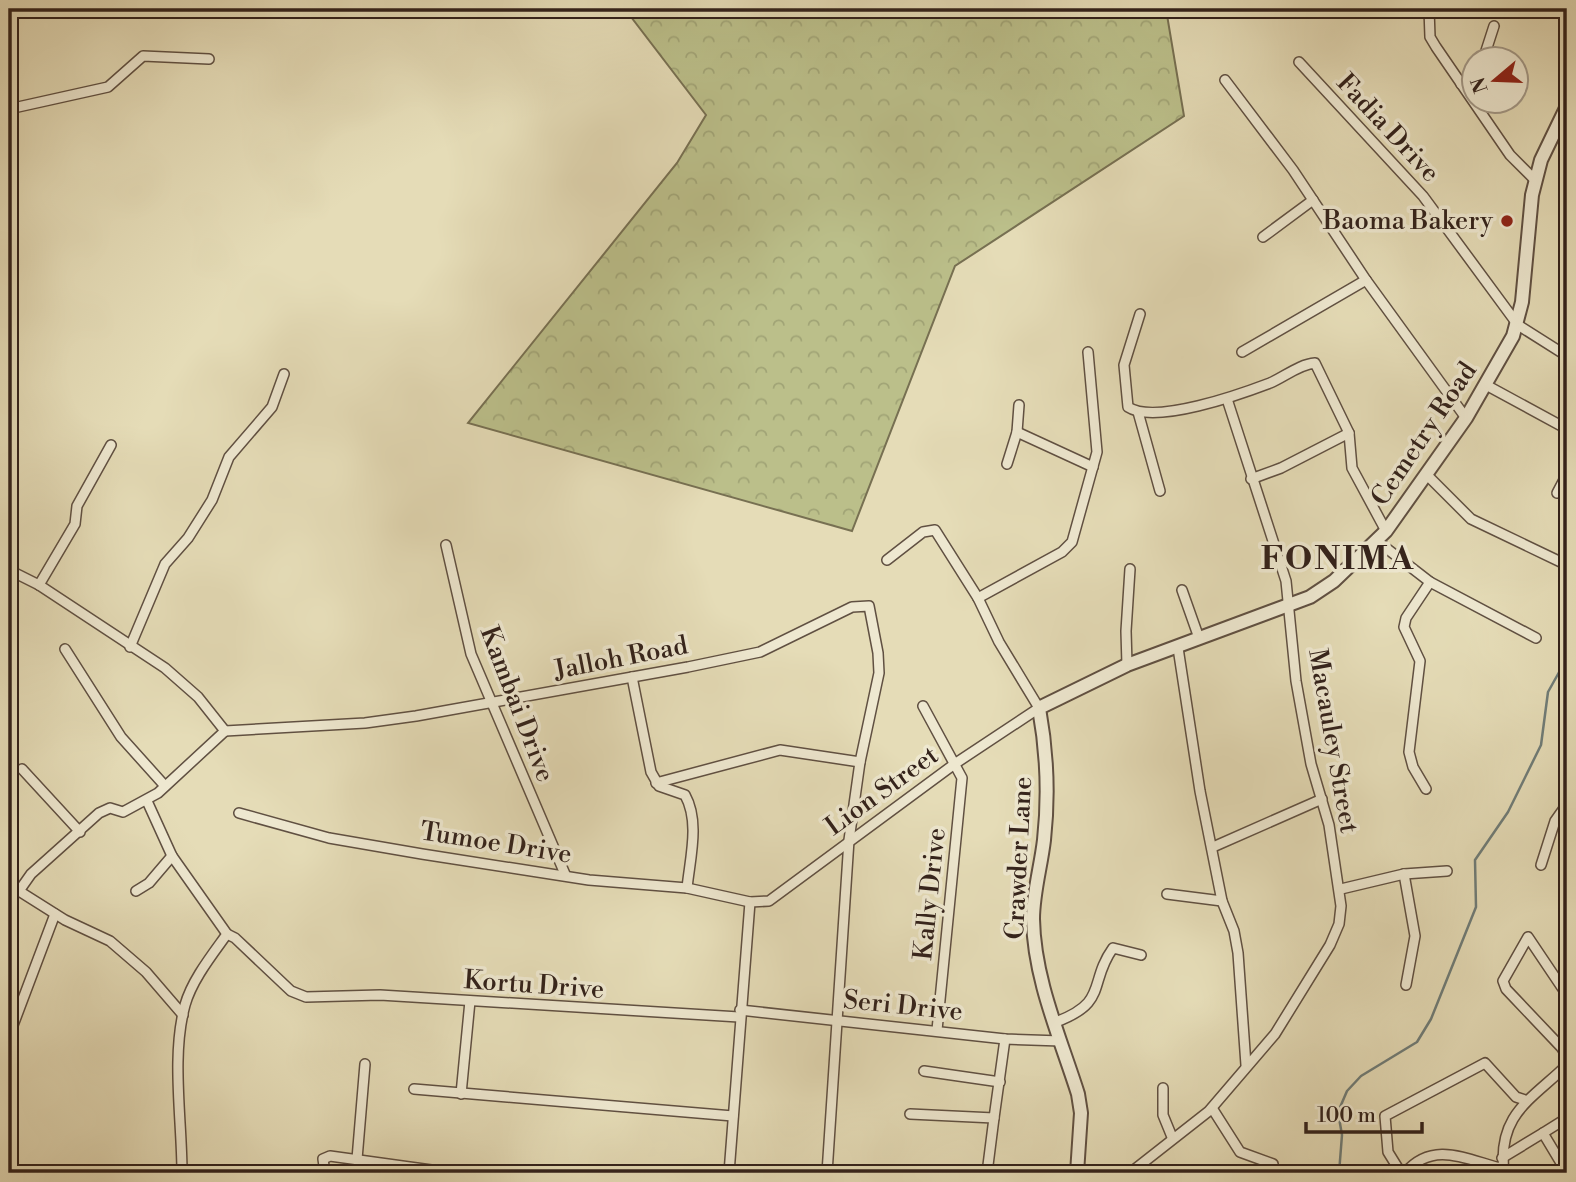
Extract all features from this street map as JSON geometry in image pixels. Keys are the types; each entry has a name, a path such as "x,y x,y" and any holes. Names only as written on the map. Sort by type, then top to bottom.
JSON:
{"street":[{"path":"1429,9 1430,37 1460,82"},
{"path":"1488,46 1494,26"},
{"path":"9,109 108,87 143,56 209,59"},
{"name":"Fadia Drive","path":"1299,62 1423,196 1518,326"},
{"path":"1225,80 1466,418"},
{"name":"Cemetry Road","path":"1039,708 1127,665 1290,605 1334,581 1381,536 1466,418 1518,326 1536,180 1551,135 1567,106"},
{"path":"1483,116 1510,155 1536,180"},
{"path":"1263,237 1313,200"},
{"path":"1242,352 1366,280"},
{"path":"1140,314 1124,365 1128,407 1138,412 1169,411 1227,399 1315,363 1349,433 1352,468 1381,536 1430,582 1536,638"},
{"path":"1518,326 1567,356"},
{"path":"978,598 1062,552 1072,542 1097,452 1088,352"},
{"path":"130,647 165,564 188,538 212,500 229,457 272,407 284,373"},
{"path":"1486,385 1567,429"},
{"name":"Macauley Street","path":"1130,1173 1172,1137 1212,1108 1288,1017 1330,945 1339,924 1341,889 1333,866 1331,835 1311,764 1296,681 1286,581 1227,399"},
{"path":"1007,464 1017,432 1019,405"},
{"path":"1138,412 1160,491"},
{"path":"1017,432 1093,467"},
{"path":"1251,479 1281,468 1349,433"},
{"path":"39,586 75,524 77,506 111,445"},
{"path":"1557,492 1567,474"},
{"path":"1427,475 1471,519 1567,565"},
{"path":"887,560 923,532 934,530 978,598 1004,651 1039,708"},
{"name":"Kambai Drive","path":"446,545 471,654 565,874"},
{"path":"1127,665 1130,569"},
{"path":"9,570 39,586 184,682 225,730 147,801 123,812 104,810 31,874 19,891 9,895"},
{"path":"1426,789 1413,767 1409,752 1420,661 1404,627 1406,618 1430,582"},
{"path":"1182,590 1199,638"},
{"name":"Jalloh Road","path":"225,730 365,723 632,677 760,652 852,607 869,606 879,663 860,762 849,840 827,1173"},
{"path":"1178,648 1200,791 1222,901 1234,931 1238,953 1247,1065"},
{"path":"65,649 121,737 165,786"},
{"path":"632,677 647,758 656,783 685,795 691,805 693,820 687,888"},
{"path":"923,706 956,763"},
{"name":"Lion Street","path":"750,902 759,903 777,896 956,763 1039,708"},
{"name":"Crawder Lane","path":"1039,708 1045,740 1047,803 1033,918 1038,969 1062,1041 1081,1113 1077,1173"},
{"path":"656,783 780,750 860,762"},
{"name":"Kally Drive","path":"937,1030 962,798 962,778 956,763"},
{"path":"22,769 80,832"},
{"path":"1213,847 1322,799"},
{"name":"Kortu Drive","path":"147,801 172,856 227,934 235,938 292,991 306,997 366,995 740,1014"},
{"path":"1541,864 1555,821 1567,804"},
{"name":"Tumoe Drive","path":"239,813 329,838 625,884 687,888 750,902"},
{"path":"136,891 149,883 172,856"},
{"path":"1341,889 1404,874 1447,871"},
{"path":"1404,874 1415,936 1406,985"},
{"path":"19,891 55,914 110,941 146,972 183,1015"},
{"path":"1167,894 1222,901"},
{"path":"729,1173 750,902"},
{"path":"9,1036 55,914"},
{"path":"182,1173 178,1091 183,1015 196,982 227,934"},
{"path":"1525,1100 1516,1097 1485,1063 1384,1116 1388,1152 1403,1173 1425,1158 1440,1154 1460,1154 1504,1171 1502,1158 1508,1129 1525,1100 1567,1066 1567,1056 1561,1047 1506,989 1503,981 1528,937 1567,995"},
{"path":"1056,1022 1076,1014 1088,1005 1098,988 1113,948 1141,955"},
{"path":"461,1094 470,1001"},
{"name":"Seri Drive","path":"740,1014 838,1020 1005,1039 1062,1041"},
{"path":"988,1173 1005,1039"},
{"path":"357,1160 365,1064"},
{"path":"924,1071 1000,1082"},
{"path":"414,1088 733,1116"},
{"path":"1163,1088 1163,1115 1172,1137"},
{"path":"1212,1108 1240,1152 1273,1164 1274,1173"},
{"path":"910,1114 994,1118"},
{"path":"1502,1158 1567,1118"},
{"path":"1543,1133 1567,1173"},
{"path":"325,1173 323,1159 330,1156 388,1169 453,1173"}],"green space":[{"path":"625,9 1166,9 1184,116 955,266 852,531 468,423 677,163 706,115"}],"waterway":[{"path":"1339,1173 1342,1135 1338,1112 1347,1091 1361,1076 1417,1042 1431,1019 1476,907 1475,860 1508,812 1541,745 1548,692 1567,658"}],"place":[{"name":"Baoma Bakery","path":"1507,221"}],"district":[{"name":"FONIMA","path":"1338,559"}]}
